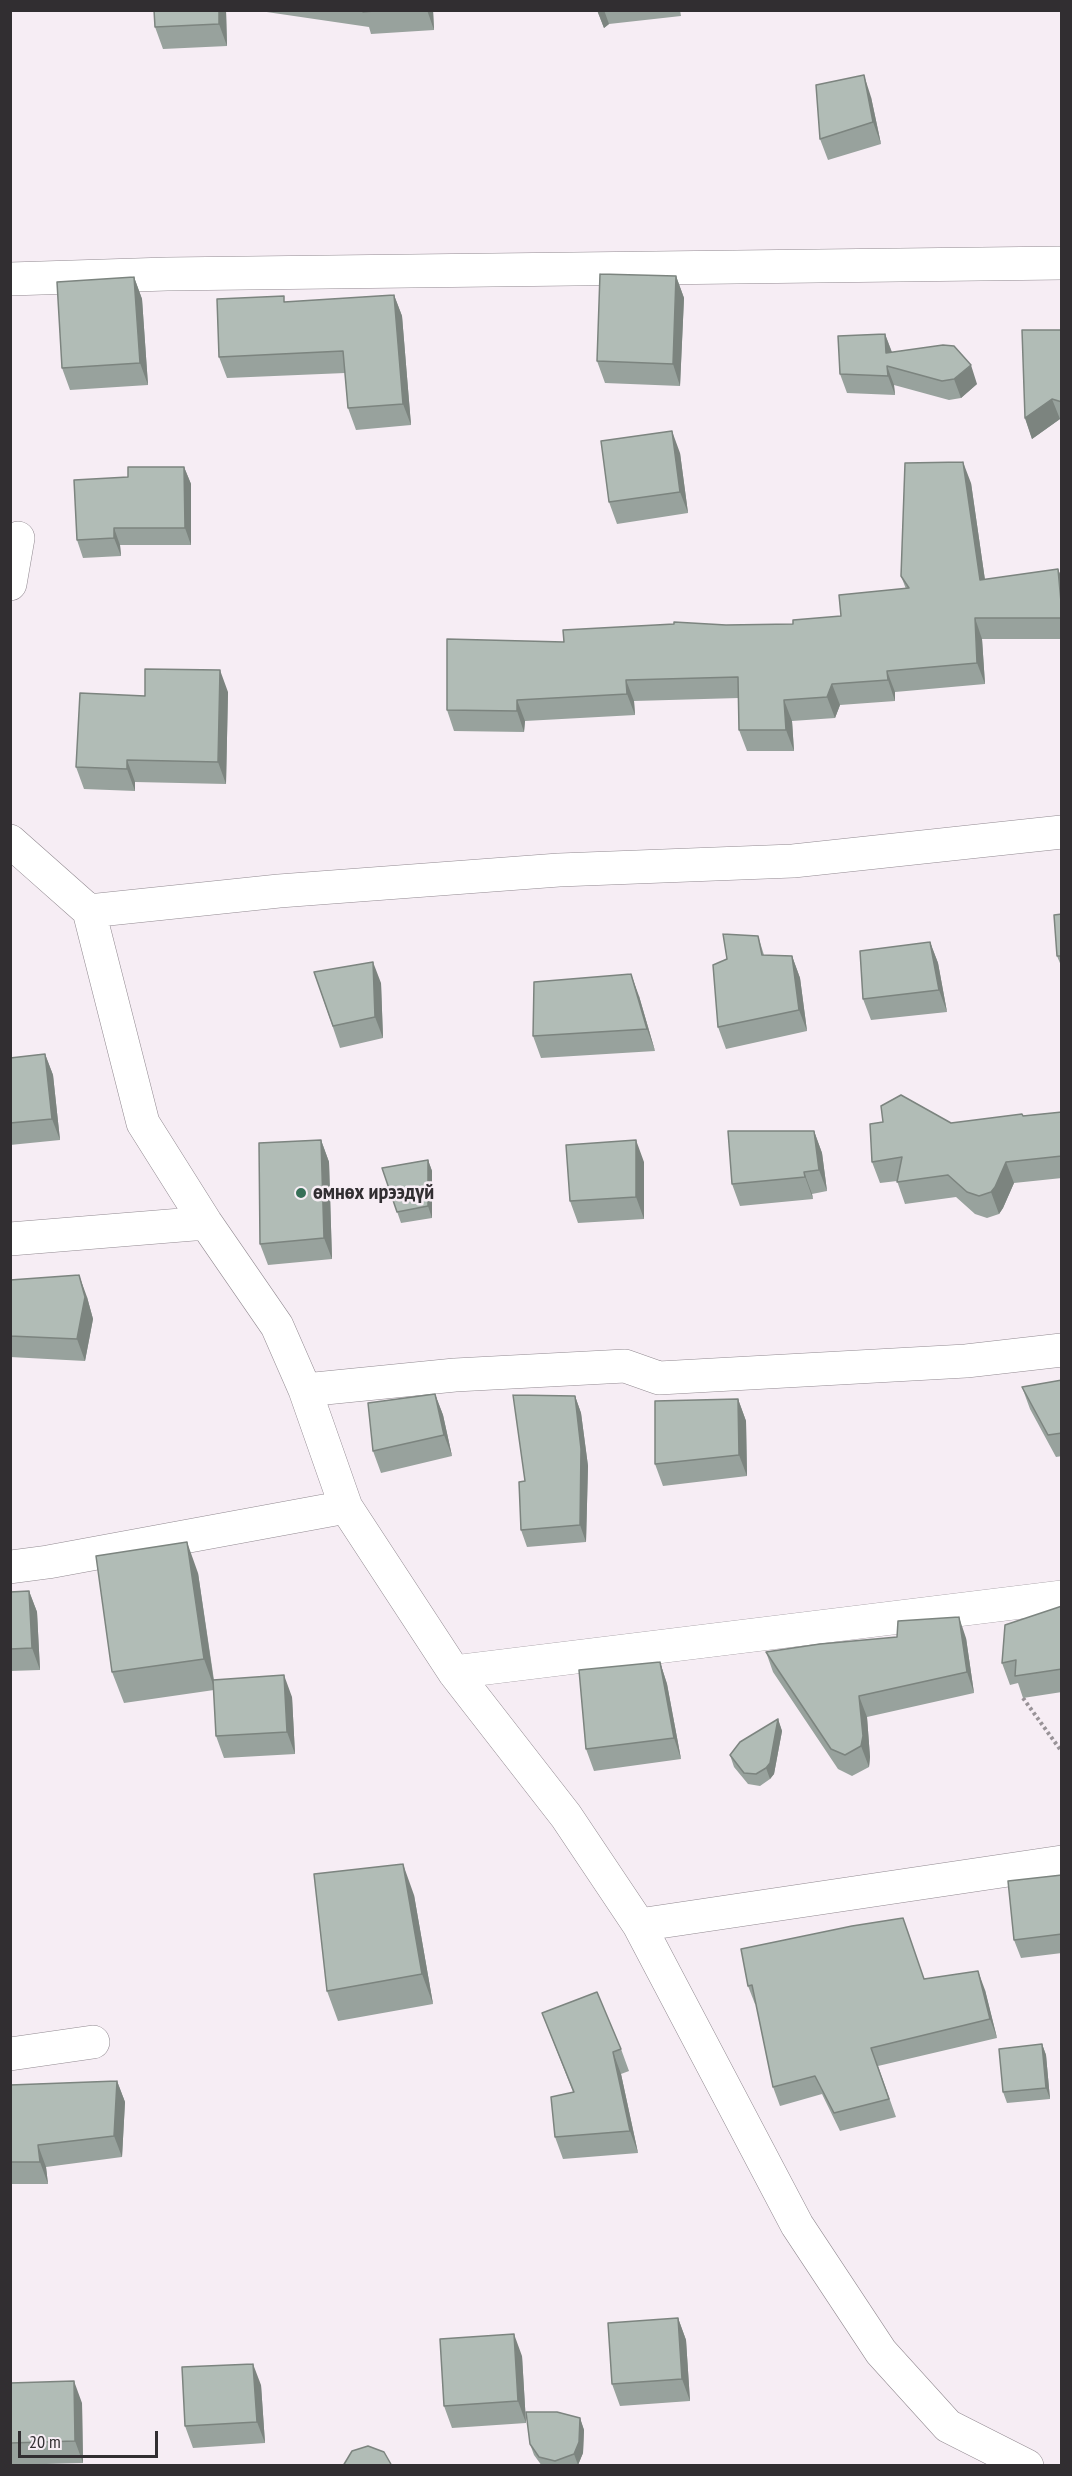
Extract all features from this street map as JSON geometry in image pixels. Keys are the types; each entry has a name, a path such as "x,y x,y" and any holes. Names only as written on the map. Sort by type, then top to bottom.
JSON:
{"street":[{"path":"10,279 167,274 1062,263"},
{"path":"10,584 18,538"},
{"path":"89,911 279,891 547,871 793,861 1062,832"},
{"path":"10,841 89,911 143,1123 206,1223 277,1326 305,1390 346,1507 454,1672 566,1816 639,1926 797,2225 881,2352 948,2426 1027,2466"},
{"path":"10,1239 206,1223"},
{"path":"305,1390 455,1375 626,1366 659,1378 966,1361 1062,1350"},
{"path":"10,1567 346,1507"},
{"path":"454,1672 1062,1597"},
{"path":"639,1926 1062,1862"},
{"path":"10,2054 93,2042"}],"path":[{"path":"1023,1698 1062,1752"}],"building":[{"path":"154,10 219,10 219,24 155,27"},
{"path":"864,75 873,122 820,139 816,85"},
{"path":"600,274 676,276 673,364 597,361"},
{"path":"134,277 140,363 62,368 57,282"},
{"path":"394,295 403,404 348,408 343,351 219,357 217,299 284,296 284,302"},
{"path":"1022,330 1062,330 1062,402 1052,399 1025,418"},
{"path":"885,334 886,353 943,345 954,346 971,365 954,379 942,381 887,366 888,376 840,374 838,336"},
{"path":"672,431 680,492 609,502 601,441"},
{"path":"963,462 980,580 1058,569 1062,613 1062,618 975,618 977,663 887,671 888,680 832,684 827,697 784,700 786,730 739,730 738,677 626,680 627,694 517,700 517,711 447,710 447,639 564,642 563,630 674,624 674,622 726,625 793,624 793,620 841,616 839,595 909,588 901,576 905,463"},
{"path":"128,467 184,467 185,528 114,528 114,538 77,540 74,480 128,477"},
{"path":"145,669 220,670 218,762 127,760 127,769 76,767 80,693 145,696"},
{"path":"1062,914 1062,956 1057,956 1054,915"},
{"path":"723,934 758,936 762,955 792,956 799,1010 718,1027 713,965 727,959"},
{"path":"930,942 939,990 863,999 860,951"},
{"path":"373,962 375,1017 333,1026 314,972"},
{"path":"631,974 647,1029 533,1036 534,982"},
{"path":"45,1054 52,1119 10,1123 10,1058"},
{"path":"901,1095 951,1123 1022,1114 1023,1116 1062,1112 1062,1156 1006,1162 995,1187 991,1192 979,1196 967,1192 948,1175 897,1182 902,1157 872,1162 870,1124 883,1122 881,1106"},
{"path":"728,1131 814,1131 819,1170 804,1172 805,1177 732,1184"},
{"path":"321,1140 324,1238 260,1244 259,1143"},
{"path":"636,1140 636,1197 570,1201 566,1145"},
{"path":"428,1160 428,1206 397,1212 382,1168"},
{"path":"79,1275 85,1297 77,1339 10,1336 10,1280"},
{"path":"1062,1380 1062,1433 1048,1435 1022,1387"},
{"path":"435,1394 444,1435 373,1451 368,1403"},
{"path":"513,1395 575,1396 581,1449 580,1525 521,1530 519,1482 525,1481"},
{"path":"738,1399 739,1455 655,1464 655,1401"},
{"path":"187,1542 204,1659 112,1672 96,1556"},
{"path":"29,1591 32,1648 10,1649 10,1592"},
{"path":"1062,1606 1062,1669 1015,1676 1016,1660 1002,1663 1005,1625"},
{"path":"959,1617 967,1672 859,1696 863,1736 861,1746 845,1755 831,1749 766,1652 820,1644 897,1637 898,1621"},
{"path":"660,1662 674,1738 586,1749 579,1670"},
{"path":"284,1675 287,1732 216,1736 213,1680"},
{"path":"778,1719 770,1763 756,1774 744,1773 730,1755 740,1742"},
{"path":"403,1864 422,1974 327,1991 314,1874"},
{"path":"1062,1875 1062,1934 1014,1940 1008,1881"},
{"path":"903,1918 924,1979 978,1971 990,2019 871,2048 889,2099 834,2113 815,2076 773,2087 752,1985 748,1986 741,1949"},
{"path":"597,1992 621,2049 613,2052 630,2131 555,2137 551,2097 574,2092 542,2013"},
{"path":"1042,2044 1046,2088 1003,2092 999,2049"},
{"path":"117,2081 114,2136 38,2145 40,2162 10,2162 10,2085"},
{"path":"678,2318 682,2379 612,2384 608,2323"},
{"path":"514,2334 518,2401 444,2406 440,2339"},
{"path":"253,2364 257,2422 185,2426 182,2367"},
{"path":"74,2381 75,2441 10,2443 10,2383"},
{"path":"526,2412 557,2412 580,2418 579,2442 574,2454 555,2461 539,2457 530,2444"},
{"path":"368,2446 384,2452 392,2466 343,2466 352,2451"}],"place":[{"name":"өмнөх ирээдүй","path":"301,1193"}]}
